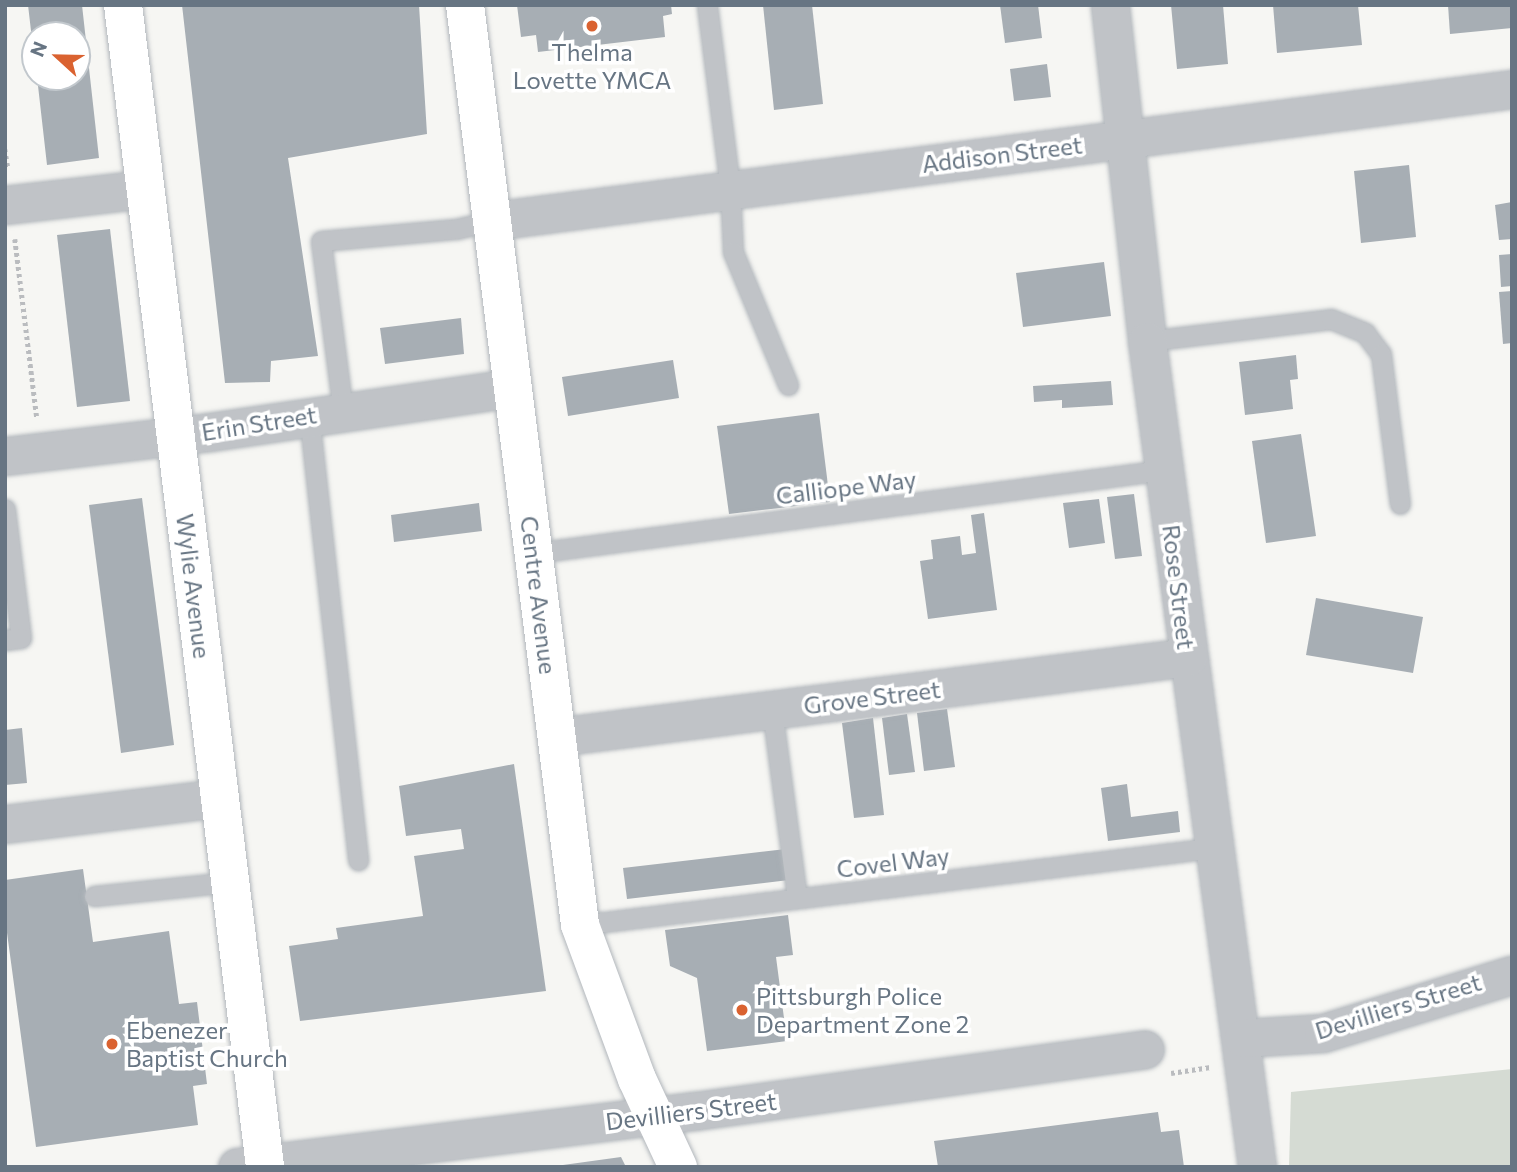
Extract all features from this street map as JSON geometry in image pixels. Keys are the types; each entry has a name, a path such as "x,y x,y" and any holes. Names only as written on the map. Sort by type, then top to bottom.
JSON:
{"main road":[{"name":"Wylie Avenue","path":"122,5 230,882 256,1165"},
{"name":"Centre Avenue","path":"465,5 580,925 607,1005 678,1167"}],"street":[{"name":"Rose Street","path":"1110,5 1147,341 1212,848 1243,1038 1257,1167"},
{"name":"Addison Street","path":"492,221 730,188 1512,89"},
{"path":"9,203 145,190"},
{"name":"Erin Street","path":"5,456 175,436 513,388"},
{"name":"Grove Street","path":"556,737 1188,657"},
{"path":"5,824 220,798"},
{"name":"Devilliers Street","path":"1243,1038 1323,1033 1512,975"},
{"name":"Devilliers Street","path":"256,1165 417,1156 655,1116 1144,1049"}],"lane":[{"path":"707,5 730,188 733,252 789,385"},
{"path":"358,860 326,413 321,241 456,229 492,221"},
{"path":"1147,341 1331,318 1365,333 1381,354 1400,504"},
{"name":"Calliope Way","path":"534,553 1164,470"},
{"path":"5,509 21,638 5,640"},
{"path":"772,710 797,898"},
{"name":"Covel Way","path":"580,925 1212,848"},
{"path":"94,896 230,882"}],"path":[{"path":"5,149 9,203 37,421"}],"shaded area":[{"path":"1512,1069 1512,1167 1289,1167 1291,1092"}],"building":[{"path":"28,5 82,5 84,21 30,21"},
{"path":"182,5 419,5 427,134 288,158 318,356 271,361 270,382 225,383"},
{"name":"Thelma Lovette YMCA","path":"517,5 671,5 672,14 663,16 665,37 538,52 536,35 521,37"},
{"path":"763,5 812,5 823,104 774,110"},
{"path":"1000,5 1038,5 1042,38 1005,43"},
{"path":"1171,5 1223,5 1228,64 1177,69"},
{"path":"1273,5 1358,5 1362,45 1277,53"},
{"path":"1448,5 1512,5 1512,28 1450,34"},
{"path":"1047,64 1051,97 1014,101 1010,69"},
{"path":"91,86 99,158 47,165 39,91 91,91"},
{"path":"1409,165 1416,237 1361,243 1354,171"},
{"path":"1512,202 1512,239 1499,240 1495,205"},
{"path":"110,229 130,401 77,407 57,235"},
{"path":"1512,254 1512,286 1501,287 1499,255"},
{"path":"1104,262 1111,316 1023,327 1016,273"},
{"path":"1512,291 1512,343 1503,344 1499,292"},
{"path":"461,318 464,354 385,364 380,328"},
{"path":"1296,355 1298,379 1290,380 1293,409 1245,415 1239,362"},
{"path":"673,360 679,398 568,416 562,377"},
{"path":"1111,381 1113,405 1062,408 1062,400 1034,402 1033,386"},
{"path":"819,413 830,502 729,514 717,426"},
{"path":"1301,434 1316,536 1266,543 1252,441"},
{"path":"1134,494 1142,556 1115,559 1107,497"},
{"path":"142,498 174,745 121,753 89,505"},
{"path":"1099,499 1105,543 1069,548 1063,503"},
{"path":"479,503 482,531 394,542 391,515"},
{"path":"984,513 997,610 928,619 920,561 933,559 931,540 960,536 962,555 976,553 971,515"},
{"path":"1316,598 1423,617 1413,673 1306,655"},
{"path":"947,709 955,767 924,771 917,713"},
{"path":"907,714 915,772 889,775 882,718"},
{"path":"873,718 884,815 854,818 842,723"},
{"path":"22,728 27,783 5,785 5,730"},
{"path":"514,764 546,991 300,1021 289,946 338,939 336,928 423,916 414,856 464,849 461,829 406,836 399,786"},
{"path":"1127,784 1131,817 1178,811 1180,832 1108,841 1101,788"},
{"path":"786,849 789,880 627,899 623,868"},
{"name":"Ebenezer Baptist Church","path":"83,869 93,942 169,931 179,1004 197,1002 207,1084 193,1086 198,1125 36,1147 5,918 5,880"},
{"name":"Pittsburgh Police Department Zone 2","path":"788,915 793,955 776,957 787,1041 707,1051 697,978 670,966 665,930"},
{"path":"1158,1112 1161,1132 1179,1130 1184,1167 938,1167 934,1141"},
{"path":"621,1157 626,1167 563,1167 563,1165"}],"place":[{"name":"Thelma Lovette YMCA","path":"592,26"},
{"name":"Pittsburgh Police Department Zone 2","path":"742,1010"},
{"name":"Ebenezer Baptist Church","path":"112,1044"}]}
